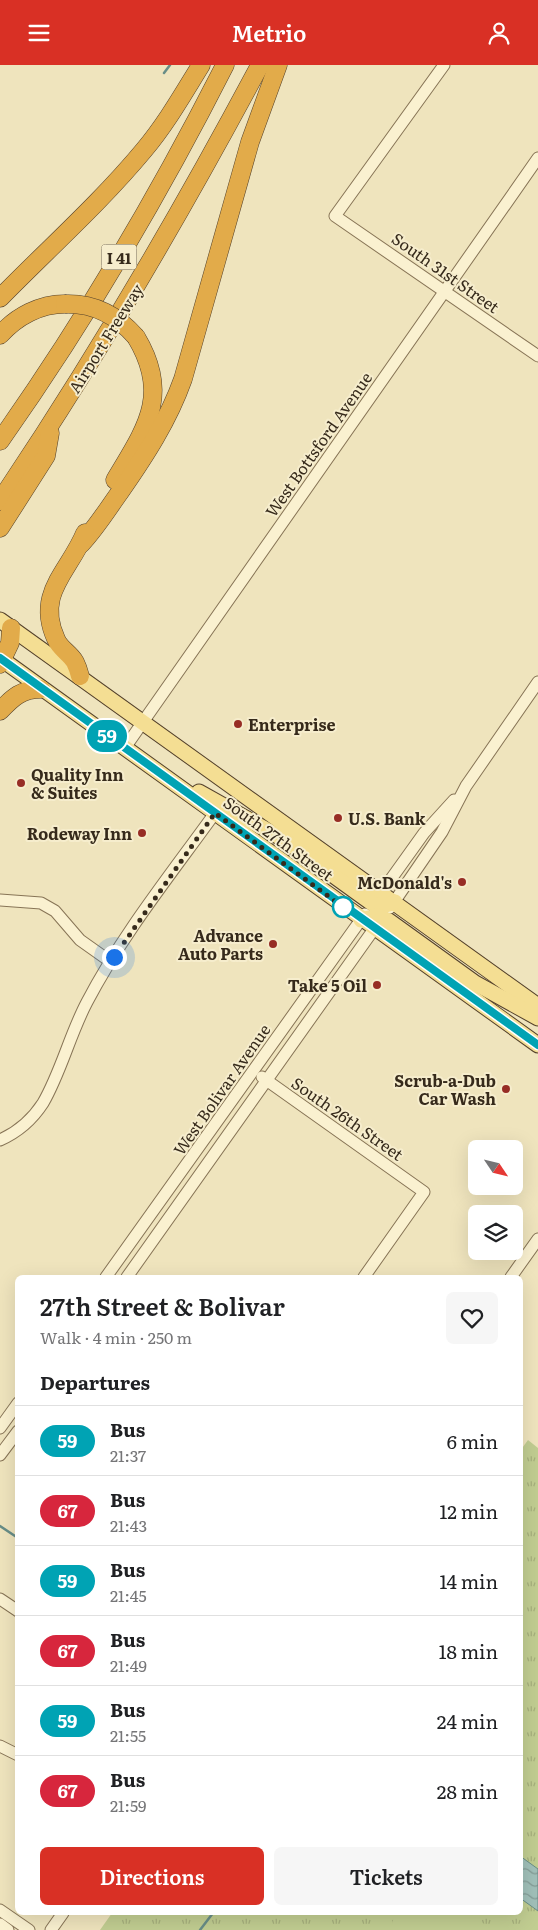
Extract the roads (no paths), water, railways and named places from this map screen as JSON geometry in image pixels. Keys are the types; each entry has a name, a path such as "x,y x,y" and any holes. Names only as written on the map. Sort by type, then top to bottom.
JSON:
{"highway":[{"path":"0,298 115,183 143,151 169,116 201,65"},
{"name":"Airport Freeway","path":"0,441 42,382 98,292 155,195 225,65"},
{"name":"Airport Freeway","path":"0,501 52,423 137,287 260,65"},
{"path":"81,544 91,533 152,446 175,401 250,142 278,65"},
{"path":"0,335 13,322 29,312 44,307 66,304 86,306 108,313 124,324 136,337 146,354 152,374 155,388 150,418 81,544 52,590 49,609 50,623 55,639 62,650 74,660 80,677"},
{"path":"0,528 46,456 52,423"},
{"path":"1,661 10,643 6,624"},
{"path":"0,711 12,698 24,690 41,689"}],"main road":[{"name":"South 27th Street","path":"6,624 377,898"},
{"name":"South 27th Street","path":"1,661 215,813 361,920"},
{"path":"148,766 278,836 377,898 383,906 394,902 538,1006"},
{"path":"361,920 371,916 538,1045"},
{"path":"378,923 475,983 538,1018"}],"street":[{"name":"South 31st Street","path":"444,65 336,216 538,356"},
{"name":"West Bottsford Avenue","path":"124,749 538,158"},
{"path":"461,793 538,682"},
{"name":"West Bolivar Avenue","path":"107,1275 424,833 461,793"},
{"name":"West Bolivar Avenue","path":"128,1275 394,902 442,832 461,793"},
{"path":"0,1139 22,1128 42,1103 86,1003 111,962 215,813"},
{"path":"0,900 40,903 55,911 80,940 111,962"},
{"path":"321,975 334,985"},
{"name":"South 26th Street","path":"253,1071 424,1192 365,1275"},
{"path":"162,1200 175,1209"},
{"path":"511,1275 538,1239"},
{"path":"0,1428 15,1407"},
{"path":"0,1455 15,1435"},
{"path":"0,1599 15,1609"},
{"path":"0,1747 15,1754"},
{"path":"0,1910 29,1930"},
{"path":"51,1930 62,1915"},
{"path":"0,1924 8,1930"}],"water":[{"path":"523,1858 538,1869 538,1911 523,1900"}],"waterway":[{"path":"164,73 170,65"},
{"path":"0,1526 15,1536"},
{"path":"200,1930 211,1915"}],"place":[{"name":"Enterprise","path":"238,724"},
{"name":"Quality Inn & Suites","path":"21,783"},
{"name":"U.S. Bank","path":"338,818"},
{"name":"Rodeway Inn","path":"142,833"},
{"name":"McDonald's","path":"462,882"},
{"name":"Advance Auto Parts","path":"273,944"},
{"name":"Take 5 Oil","path":"377,985"},
{"name":"Scrub-a-Dub Car Wash","path":"506,1089"}]}
